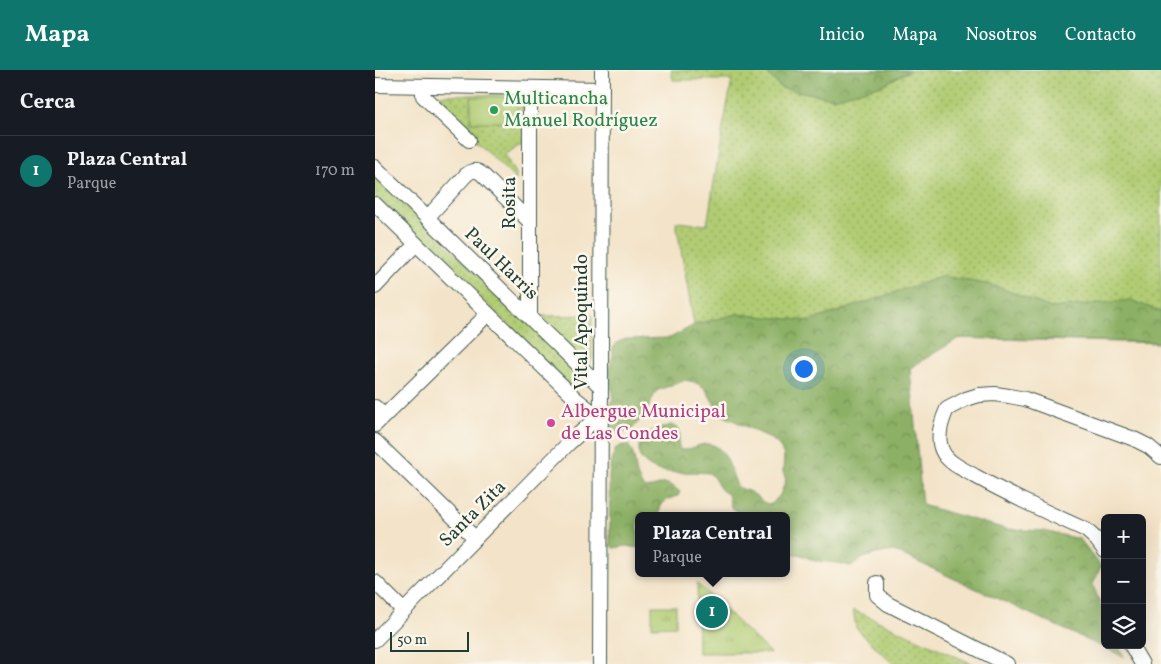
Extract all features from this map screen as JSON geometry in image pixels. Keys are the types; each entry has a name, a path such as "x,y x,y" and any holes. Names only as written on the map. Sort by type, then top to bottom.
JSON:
{"street":[{"name":"Vital Apoquindo","path":"599,664 602,70"},
{"path":"375,85 602,89"},
{"path":"423,86 423,96 469,140"},
{"name":"Rosita","path":"530,88 530,317"},
{"name":"Paul Harris","path":"375,168 601,387"},
{"path":"427,218 466,175 473,170 483,175 529,221"},
{"path":"375,204 576,399 600,418"},
{"path":"375,287 416,244"},
{"path":"377,414 488,314"},
{"path":"1101,546 1086,530 1008,495 952,462 944,454 941,446 940,432 947,409 966,399 979,395 995,394 1025,399 1134,439 1148,446 1161,457"},
{"name":"Santa Zita","path":"375,640 583,430 600,418"},
{"path":"375,441 475,538"},
{"path":"375,582 403,610"},
{"path":"877,584 877,595 888,604 1007,664"},
{"path":"1133,649 1142,664"}],"green space":[{"path":"671,70 1161,70 1161,343 907,337 696,336 676,222 707,225 732,80 673,80"},
{"path":"764,70 910,70 883,85 833,98 781,88"},
{"path":"523,94 523,142 504,154 516,175 516,180 430,95"},
{"name":"Multicancha Manuel Rodríguez","path":"471,97 517,97 517,122 471,122"},
{"path":"375,175 582,376 571,387 375,196"},
{"path":"943,276 996,286 1051,308 1131,300 1161,312 1161,346 1156,342 959,338 910,368 922,505 1006,529 1044,531 1080,539 1101,566 1093,585 1101,606 1101,646 894,551 863,558 850,566 815,561 799,554 790,554 790,512 738,512 731,507 728,494 721,490 709,473 661,471 645,463 639,455 639,445 650,432 671,425 679,429 679,447 681,450 705,444 718,448 727,459 737,486 769,504 772,504 780,495 786,480 783,472 784,455 778,444 768,437 720,414 705,388 694,382 685,380 656,391 645,415 630,431 618,432 613,430 607,414 613,398 609,368 613,356 613,348 618,342 626,339 670,338 696,324 737,314 810,321"},
{"path":"592,315 592,359 587,364 542,316"},
{"path":"628,445 631,449 637,476 643,487 648,488 660,484 668,484 680,492 678,496 664,502 660,512 635,512 635,548 626,546 614,548 610,542 609,477 611,461 616,448"},
{"path":"697,583 770,653 698,653"},
{"path":"652,606 676,606 676,626 652,627"},
{"path":"853,610 973,664 893,664 856,628"},
{"path":"1107,649 1120,649 1124,657"}],"place":[{"name":"Multicancha Manuel Rodríguez","path":"494,110"},
{"name":"Albergue Municipal de Las Condes","path":"551,423"},
{"name":"Plaza Central","path":"712,612"}]}
